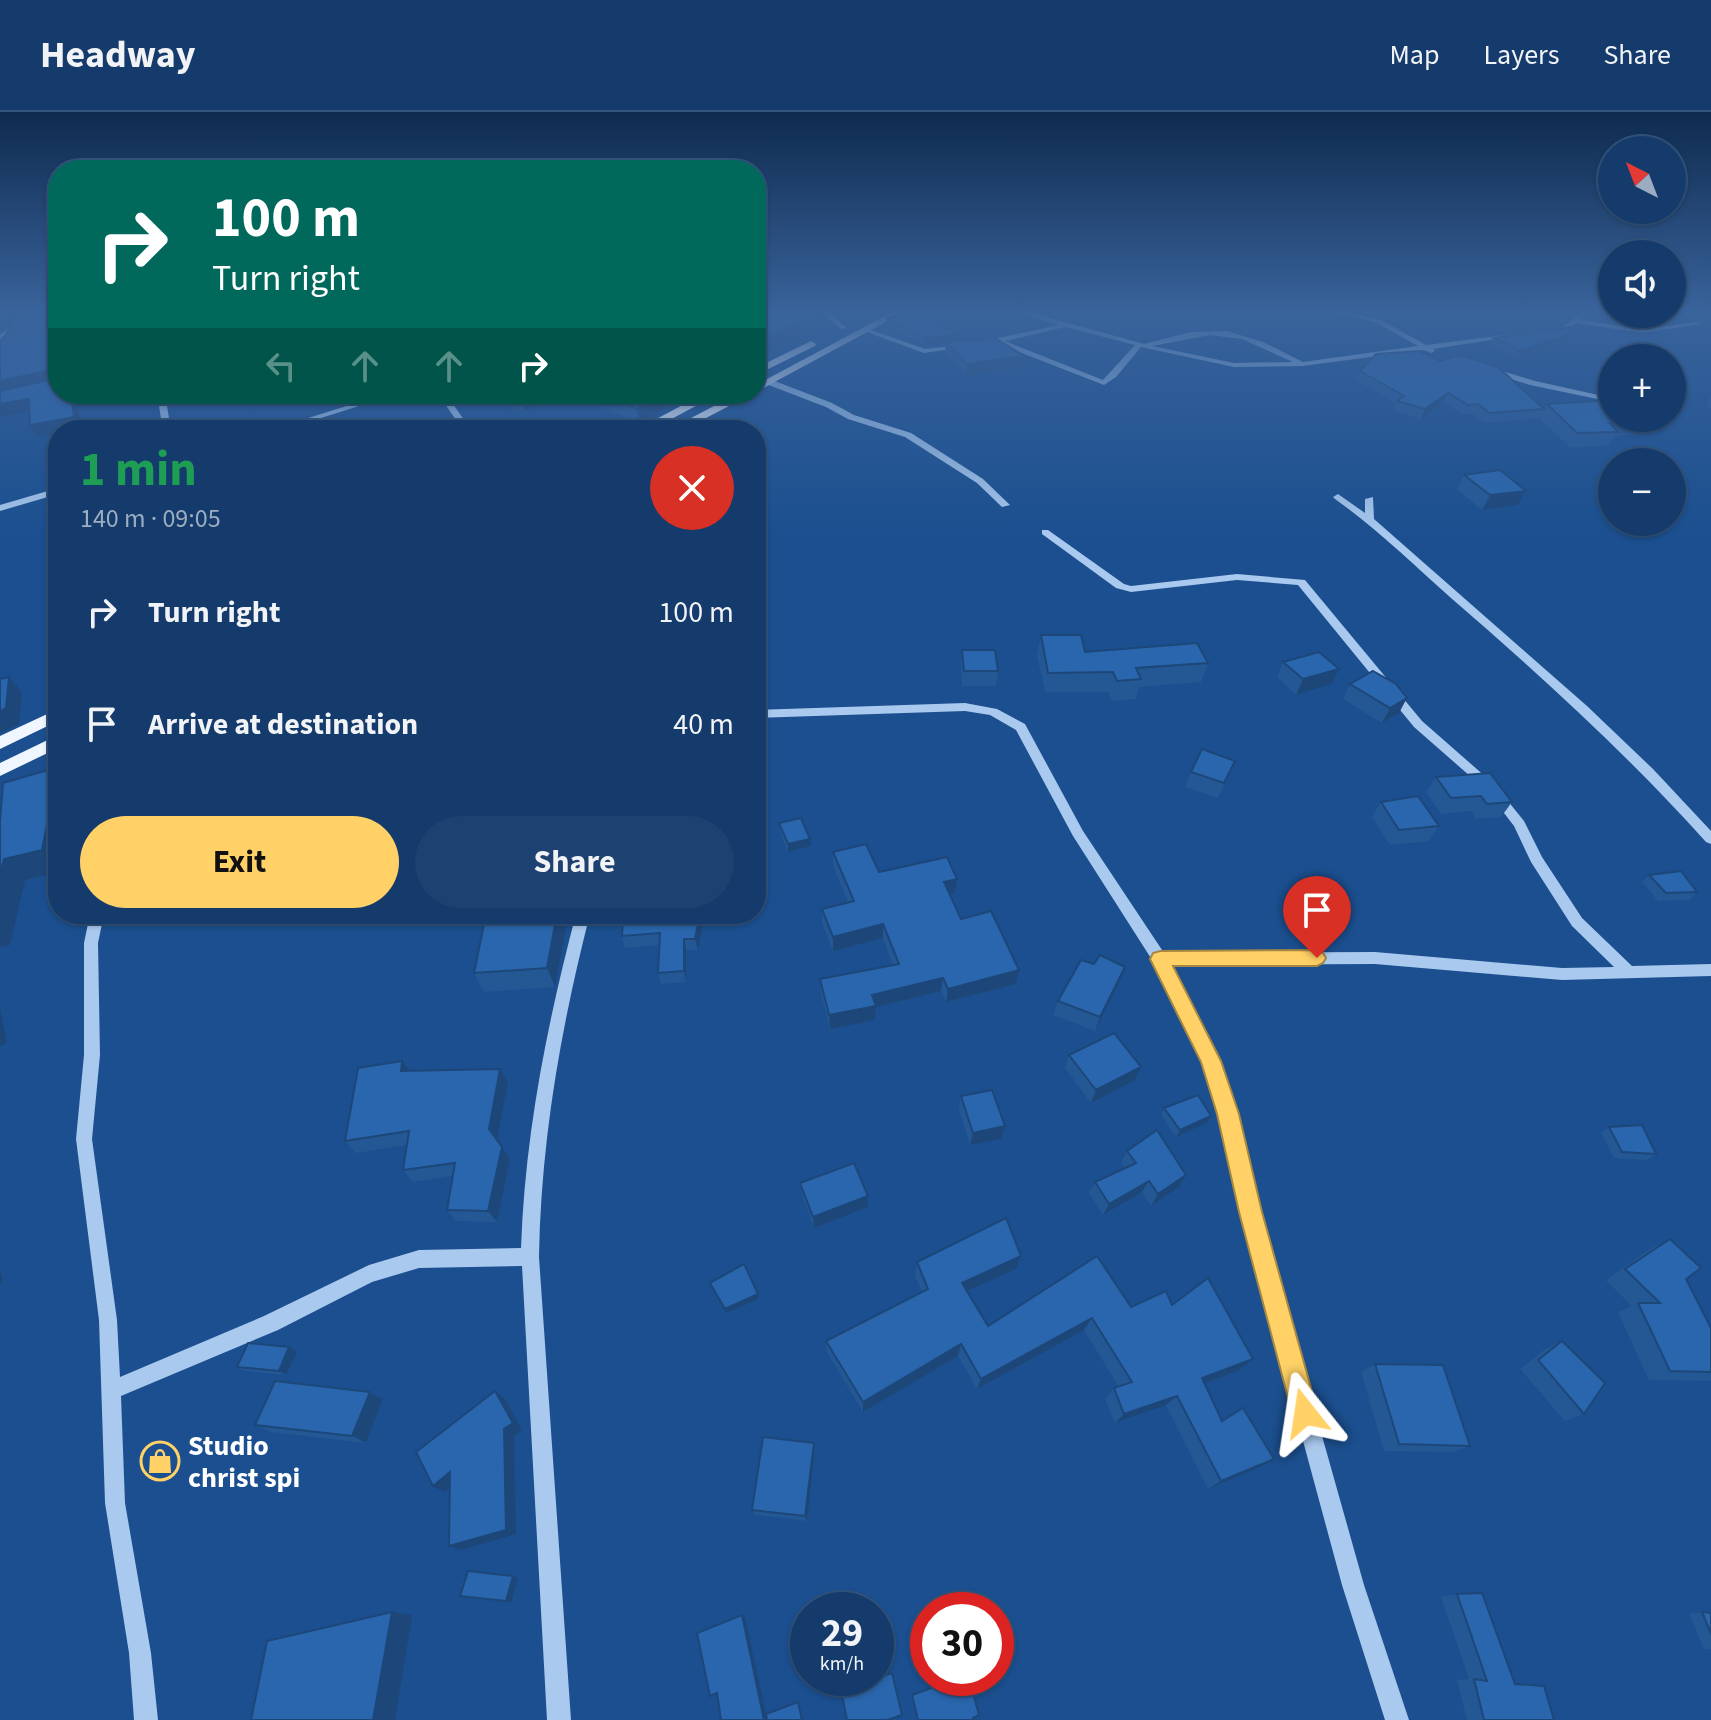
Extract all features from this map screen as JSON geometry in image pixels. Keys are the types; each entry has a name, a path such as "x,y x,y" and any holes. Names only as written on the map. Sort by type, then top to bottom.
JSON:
{"main road":[{"path":"661,420 692,404"},
{"path":"694,420 726,404"},
{"path":"0,743 48,719"},
{"path":"0,770 48,746"}],"street":[{"path":"777,385 851,417 908,435 980,481 1005,505"},
{"path":"1542,385 1598,397"},
{"path":"307,420 360,404"},
{"path":"0,508 48,494"},
{"path":"1338,497 1370,518 1407,555 1637,758 1711,839"},
{"path":"1370,499 1370,518"},
{"path":"1045,532 1120,586 1131,589 1237,577 1301,582 1418,724 1491,788 1519,824 1536,859 1577,922 1627,970"},
{"path":"766,714 965,707 993,712 1021,727 1078,833 1160,959 1211,1061 1228,1114 1250,1212 1353,1585 1397,1720"},
{"path":"95,924 91,943 92,1055 84,1139 108,1320 115,1503 140,1653 146,1720"},
{"path":"559,1720 530,1257 530,1194 535,1147 581,924"},
{"path":"1160,959 1375,958 1562,974 1711,970"},
{"path":"112,1390 271,1323 369,1274 419,1259 530,1257"}],"building":[{"path":"27,385 48,385 48,404 72,404 74,417 30,425 29,399 0,404 0,391"},
{"path":"1385,385 1518,385 1544,409 1489,413 1478,404 1468,405 1448,393 1425,409 1397,401 1404,396"},
{"path":"1598,401 1598,432 1618,432 1577,433 1547,404"},
{"path":"625,404 647,404 637,409"},
{"path":"1500,470 1526,491 1490,495 1464,475"},
{"path":"1041,635 1081,635 1085,652 1197,643 1208,663 1136,668 1141,679 1117,681 1113,672 1048,673"},
{"path":"962,650 995,650 998,671 964,671"},
{"path":"1319,652 1339,669 1303,679 1283,662"},
{"path":"1373,671 1396,684 1407,698 1390,708 1350,684"},
{"path":"9,677 6,708 0,711 0,679"},
{"path":"1202,749 1235,761 1224,783 1191,772"},
{"path":"48,770 48,819 42,850 4,859 0,874 0,822 3,783"},
{"path":"1490,773 1512,802 1487,804 1481,796 1451,798 1436,777"},
{"path":"1418,796 1439,826 1399,830 1381,802"},
{"path":"801,818 810,839 788,844 779,823"},
{"path":"866,844 879,872 947,857 957,879 944,882 961,919 991,911 1019,970 948,989 943,978 872,995 876,1006 829,1015 820,979 899,964 883,924 833,937 822,909 854,901 833,852"},
{"path":"1681,871 1697,892 1666,893 1649,875"},
{"path":"484,924 555,924 547,968 474,973"},
{"path":"623,924 698,924 695,939 684,939 684,971 658,973 660,933 622,936"},
{"path":"1100,955 1125,967 1100,1017 1058,1001 1081,960 1094,964"},
{"path":"1114,1033 1141,1067 1096,1090 1069,1055"},
{"path":"402,1061 401,1071 500,1069 489,1129 502,1147 488,1211 447,1210 455,1163 403,1170 409,1131 345,1141 358,1068"},
{"path":"992,1090 1005,1126 973,1133 961,1096"},
{"path":"1198,1095 1211,1116 1180,1130 1164,1108"},
{"path":"1642,1125 1656,1154 1622,1152 1609,1127"},
{"path":"1157,1130 1186,1175 1158,1194 1149,1181 1109,1204 1095,1182 1136,1163 1127,1151"},
{"path":"854,1163 868,1196 813,1217 800,1183"},
{"path":"1006,1218 1021,1256 962,1283 988,1326 1097,1256 1131,1307 1166,1291 1172,1305 1208,1278 1253,1359 1202,1378 1222,1421 1243,1408 1274,1459 1221,1481 1177,1396 1124,1414 1114,1388 1132,1382 1092,1318 981,1379 961,1344 863,1402 826,1341 928,1289 917,1262"},
{"path":"1670,1239 1701,1268 1686,1279 1711,1328 1711,1372 1670,1371 1638,1303 1660,1303 1625,1269"},
{"path":"744,1264 758,1294 725,1309 710,1283"},
{"path":"1562,1341 1605,1383 1584,1414 1538,1360"},
{"path":"248,1343 289,1347 279,1371 237,1367"},
{"path":"1375,1364 1443,1365 1470,1446 1399,1444"},
{"path":"275,1381 370,1392 352,1436 255,1425"},
{"path":"495,1391 513,1423 504,1429 506,1530 449,1546 450,1472 433,1486 416,1452"},
{"path":"763,1437 814,1443 805,1516 752,1510"},
{"path":"468,1571 513,1576 506,1601 460,1596"},
{"path":"1482,1593 1515,1684 1544,1686 1554,1720 1484,1720 1474,1679 1487,1681 1457,1594"},
{"path":"392,1612 373,1720 251,1720 267,1641"},
{"path":"1702,1612 1711,1613 1711,1634"},
{"path":"742,1615 764,1720 721,1720 717,1693 710,1696 697,1633"},
{"path":"894,1681 902,1715 887,1720 847,1720 842,1696 894,1696"},
{"path":"912,1696 974,1696 979,1715 974,1720 918,1720"},
{"path":"798,1702 802,1720 767,1720 766,1714"}],"place":[{"name":"Studio christ spi","path":"160,1461"}],"route":[{"path":"1305,1413 1250,1212 1228,1114 1211,1061 1160,959 1317,958"}]}
